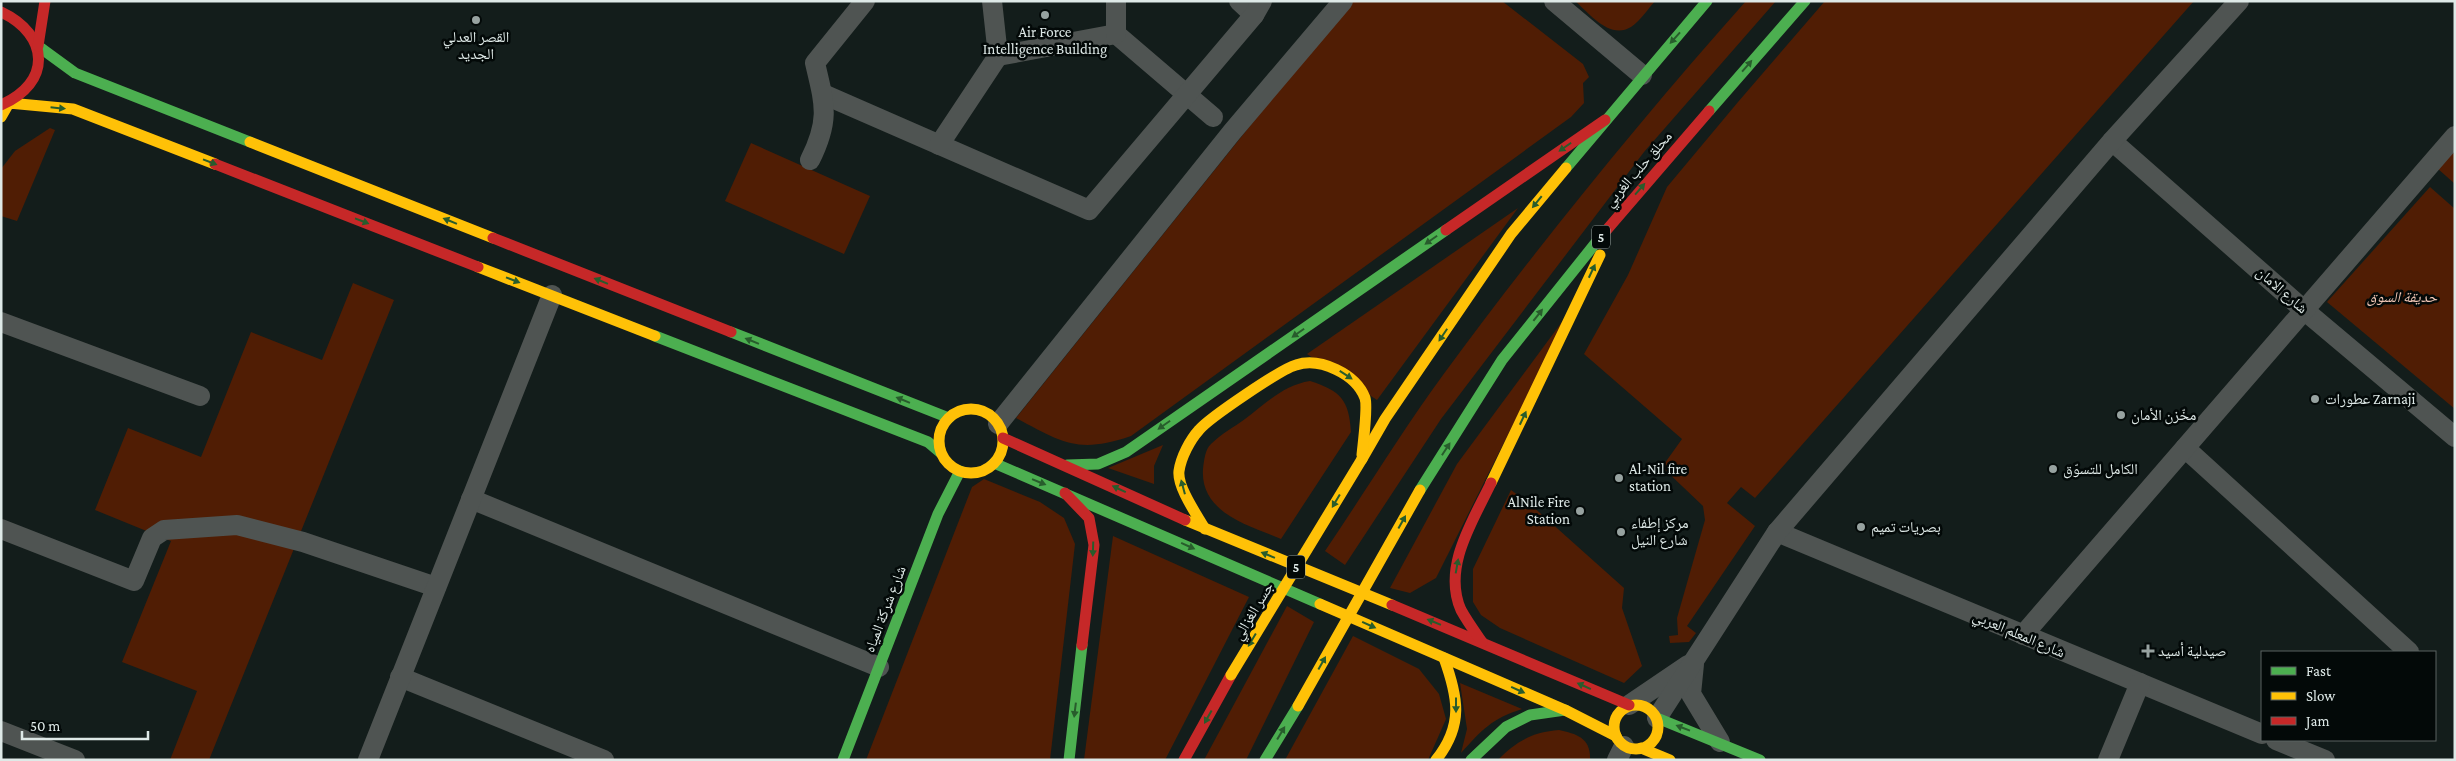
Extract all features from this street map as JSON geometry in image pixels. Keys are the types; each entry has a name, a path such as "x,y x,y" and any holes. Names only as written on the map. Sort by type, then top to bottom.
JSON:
{"main road":[{"path":"1,117 5,104 21,96 31,86 37,74 38,46 45,1"},
{"name":"5","path":"1362,459 1386,419 1511,234 1642,75 1708,1"},
{"name":"محلق حلب الغربي","path":"1265,760 1298,706 1420,490 1502,360 1621,211 1804,1"},
{"path":"1,12 12,15 24,23 38,46 75,74 949,418"},
{"path":"5,104 73,109 928,442 960,471 978,472 994,463 1002,447 1000,431 992,417 975,409 965,410 949,418 940,434 941,453"},
{"path":"1067,465 1098,464 1126,452 1605,120"},
{"path":"1482,642 1460,611 1454,579 1459,551 1621,211"},
{"path":"1205,530 1185,494 1179,472 1186,450 1198,429 1273,376 1297,364 1327,365 1350,376 1364,399 1362,459"},
{"path":"1000,431 1205,530 1482,642 1629,705 1642,705 1653,712 1657,718 1659,726 1654,740 1624,748"},
{"name":"جسر الغزالي","path":"1184,760 1232,675 1362,459"},
{"path":"994,463 1065,492 1565,710 1624,748 1670,760"},
{"name":"شارع شركة المياه","path":"843,760 938,514 960,471"},
{"path":"1065,492 1089,518 1094,545 1069,760"},
{"path":"1436,760 1447,748 1456,727 1456,688 1444,658"},
{"path":"1624,748 1614,722 1622,709 1629,705"},
{"path":"1471,760 1506,727 1530,715 1565,710"},
{"path":"1657,718 1720,742 1760,760"}],"street":[{"path":"810,160 821,137 825,120 822,94 815,63 864,1"},
{"path":"939,144 998,56 992,1"},
{"path":"1116,1 1116,34"},
{"path":"822,94 1089,210 1258,8 1239,1"},
{"path":"1000,431 1226,139 1343,1"},
{"path":"1554,1 1642,75"},
{"path":"1657,718 1777,532 2112,141 2239,1"},
{"path":"998,56 1116,34"},
{"path":"1116,34 1213,117"},
{"path":"2023,635 2455,136"},
{"name":"شارع الامان","path":"2112,141 2304,310 2455,437"},
{"path":"368,760 552,295"},
{"path":"1,322 200,396"},
{"path":"2185,448 2407,651"},
{"path":"472,499 879,668"},
{"path":"1,529 134,581 152,538 164,530 237,525 303,542 436,587"},
{"name":"شارع المعلم العربي","path":"1777,532 2261,734"},
{"path":"1629,705 1694,662"},
{"path":"1694,662 1691,694 1720,742"},
{"path":"400,678 604,760"},
{"path":"2108,760 2140,683"},
{"path":"1,731 75,760"},
{"path":"2278,741 2325,760"}],"green space":[{"path":"1350,1 1502,1 1583,64 1589,77 1583,83 1584,103 1571,117 1131,436 1097,444 1071,443 1046,434 1016,418"},
{"path":"1575,1 1655,1 1631,27 1616,30 1601,24"},
{"path":"1746,1 1776,1 1644,152 1441,419 1345,565 1325,551 1428,396 1515,279 1629,137"},
{"path":"1825,1 2194,1 1755,498 1741,487 1727,503 1755,526 1687,626 1696,633 1689,642 1670,643 1669,636 1678,635 1677,618 1705,520 1703,506 1662,467 1682,439 1584,354 1628,275 1667,187"},
{"path":"50,128 55,130 17,221 1,216 1,169 15,151"},
{"path":"751,143 870,196 844,254 725,201"},
{"path":"2452,152 2455,155 2455,184 2437,168"},
{"name":"حديقة السوق","path":"2430,187 2455,209 2455,409 2327,302"},
{"path":"1518,208 1377,400 1307,354"},
{"path":"353,283 394,300 209,760 170,760 197,691 122,662 171,541 95,510 128,428 201,457 251,332 322,360"},
{"path":"1570,311 1436,578 1410,593 1390,588 1457,464"},
{"path":"1310,381 1329,389 1341,398 1348,412 1351,432 1281,539 1241,522 1218,507 1209,497 1204,484 1204,459 1209,446 1223,434 1292,386"},
{"path":"1163,445 1154,466 1154,484 1108,468"},
{"path":"984,479 1040,502 1064,518 1075,544 1050,760 866,760 972,487"},
{"path":"1511,490 1530,504 1624,588 1622,608 1642,666 1624,683 1500,628 1481,615 1473,602 1473,569"},
{"path":"1113,536 1249,597 1165,760 1084,760"},
{"path":"1287,606 1314,622 1246,760 1204,760"},
{"path":"1353,636 1419,669 1439,694 1446,719 1428,760 1285,760"},
{"path":"1460,683 1522,709 1502,717 1488,726 1461,753 1467,729"},
{"path":"1559,730 1582,738 1588,747 1590,760 1498,760 1518,743 1533,735"}],"traffic: fast":[{"path":"1566,168 1707,1"},
{"path":"1709,111 1805,1"},
{"path":"38,46 75,73 250,142"},
{"path":"1067,465 1098,464 1126,452 1446,230"},
{"path":"1420,490 1502,360 1598,240"},
{"path":"731,332 949,418"},
{"path":"655,336 928,442 941,453"},
{"path":"994,463 1320,604"},
{"path":"843,760 938,514 960,471"},
{"path":"1069,760 1082,645"},
{"path":"1265,760 1298,706"},
{"path":"1471,760 1506,727 1530,715 1565,710"},
{"path":"1657,718 1760,760"}],"traffic: slow":[{"path":"1,117 9,103 73,109 215,164"},
{"path":"250,142 493,238"},
{"path":"1362,459 1385,419 1511,234 1566,168"},
{"path":"1491,483 1600,255"},
{"path":"478,267 655,336"},
{"path":"1205,529 1188,501 1179,478 1180,466 1186,449 1199,430 1216,415 1288,368 1305,363 1316,363 1346,375 1360,389 1366,403 1362,455"},
{"path":"971,409 989,415 997,423 1003,441 997,459 989,467 971,473 953,467 945,459 939,441 945,423 953,415 971,409"},
{"path":"1231,675 1362,459"},
{"path":"1298,706 1420,490"},
{"path":"1185,520 1392,605"},
{"path":"1320,604 1565,710 1616,736"},
{"path":"1436,760 1445,747 1455,723 1456,710 1453,685 1444,658"},
{"path":"1640,705 1652,711 1657,718 1658,727 1657,736 1652,743 1645,748 1632,749 1624,746 1617,739 1614,723 1617,715 1624,708 1640,705"},
{"path":"1641,748 1670,760"}],"traffic: jam":[{"path":"38,46 45,1"},
{"path":"1,12 17,22 29,33 36,46 39,59 36,72 29,84 18,96 1,105"},
{"path":"1598,240 1709,111"},
{"path":"1446,230 1605,120"},
{"path":"215,164 478,267"},
{"path":"493,238 731,332"},
{"path":"1003,438 1185,520"},
{"path":"1482,642 1461,610 1456,594 1455,577 1462,545 1491,483"},
{"path":"1065,493 1089,518 1094,545 1082,645"},
{"path":"1392,605 1629,705"},
{"path":"1184,760 1231,675"}],"place":[{"name":"Air Force Intelligence Building","path":"1045,15"},
{"name":"القصر العدلي الجديد","path":"476,20"},
{"name":"عطورات Zarnaji","path":"2315,399"},
{"name":"مخّزن الأمان","path":"2121,415"},
{"name":"الكامل للتسوّق","path":"2053,469"},
{"name":"Al-Nil fire station","path":"1619,478"},
{"name":"AlNile Fire Station","path":"1580,511"},
{"name":"بصريات تميم","path":"1861,527"},
{"name":"مركز إطفاء شارع النيل","path":"1621,532"},
{"name":"صيدلية أسيد","path":"2148,651"}]}
